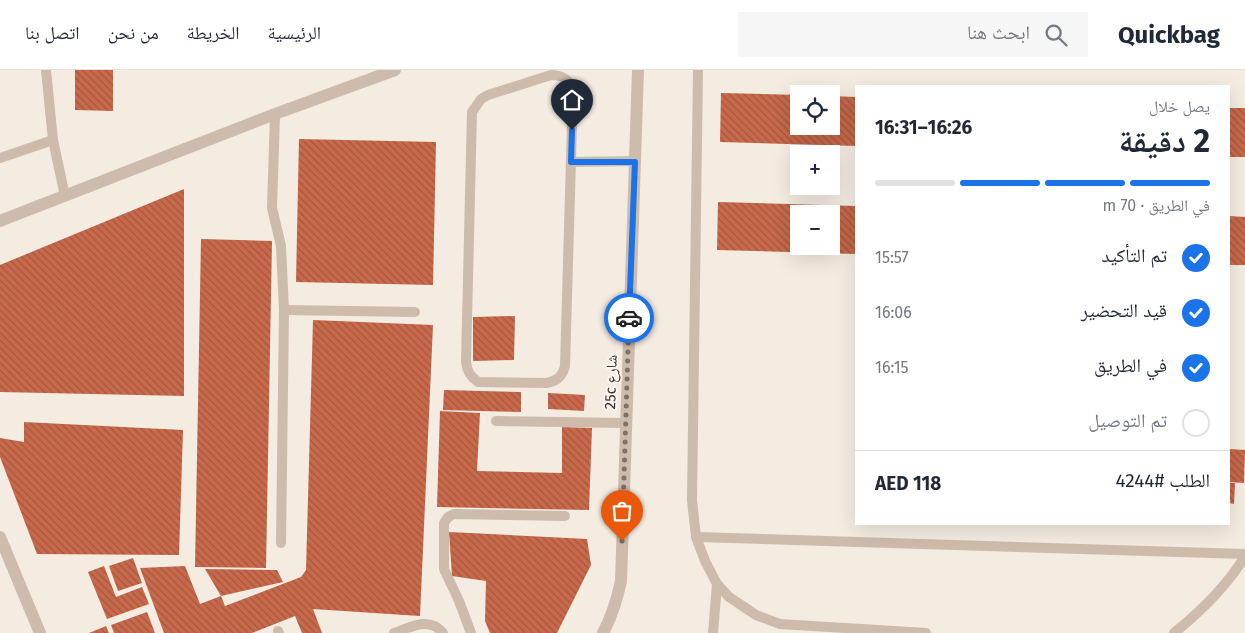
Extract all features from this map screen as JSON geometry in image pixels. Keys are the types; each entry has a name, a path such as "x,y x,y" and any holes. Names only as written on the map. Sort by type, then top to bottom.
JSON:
{"street":[{"path":"0,221 275,114 394,70"},
{"name":"25c شارع","path":"603,633 611,619 621,581 638,71"},
{"path":"0,537 40,633"}],"lane":[{"path":"46,70 53,140 65,196"},
{"path":"698,70 692,500 696,537 704,560 717,584 729,597 756,616 780,624 926,633"},
{"path":"550,75 558,75 565,78 573,90 571,162 565,366 562,375 555,381 546,383 478,382 471,377 467,370 466,362 470,120 476,105 488,95 550,75"},
{"path":"275,114 272,208 281,246 284,310 281,543"},
{"path":"0,158 53,140"},
{"path":"571,162 635,162"},
{"path":"284,310 416,312"},
{"path":"496,421 626,423"},
{"path":"471,633 444,569 444,523 448,517 454,514 565,516"},
{"path":"696,537 1245,555 1242,568 1174,633"},
{"path":"713,633 717,584"},
{"path":"394,633 425,623 434,625 443,633"}],"building":[{"path":"75,70 113,70 113,111 75,110"},
{"path":"721,93 790,95 790,135 840,135 840,96 855,97 855,146 720,142"},
{"path":"1230,108 1245,108 1245,157 1230,157"},
{"path":"299,139 436,142 433,285 296,282"},
{"path":"184,189 184,396 0,392 0,265"},
{"path":"718,202 822,205 790,205 790,252 717,250"},
{"path":"840,206 855,206 855,254 840,254"},
{"path":"1230,216 1245,217 1245,265 1230,265"},
{"path":"201,239 272,241 266,568 195,567"},
{"path":"515,316 514,360 473,361 473,317"},
{"path":"313,320 433,325 420,616 313,609 322,633 302,633 295,616 252,633 164,633 140,568 185,566 200,604 221,596 225,606 301,577 306,570"},
{"path":"444,390 521,392 521,412 443,410"},
{"path":"548,393 585,395 584,411 548,409"},
{"path":"440,411 480,413 477,471 562,473 562,427 592,428 589,510 437,507"},
{"path":"24,422 183,430 179,555 37,554 0,457 0,438 24,442"},
{"path":"1230,449 1245,450 1244,483 1230,482"},
{"path":"1230,483 1235,483 1234,504 1230,503"},
{"path":"449,532 587,539 591,565 557,633 490,633 485,621 486,581 452,576"},
{"path":"133,558 142,583 118,591 109,566"},
{"path":"104,566 116,597 142,587 149,604 107,619 88,572"},
{"path":"205,569 277,570 283,582 221,596"},
{"path":"147,612 155,633 114,633 111,625"},
{"path":"106,626 109,633 89,633"}],"way so far":[{"path":"622,541 629,318"}],"route":[{"path":"572,130 571,162 635,162 629,318"}]}
